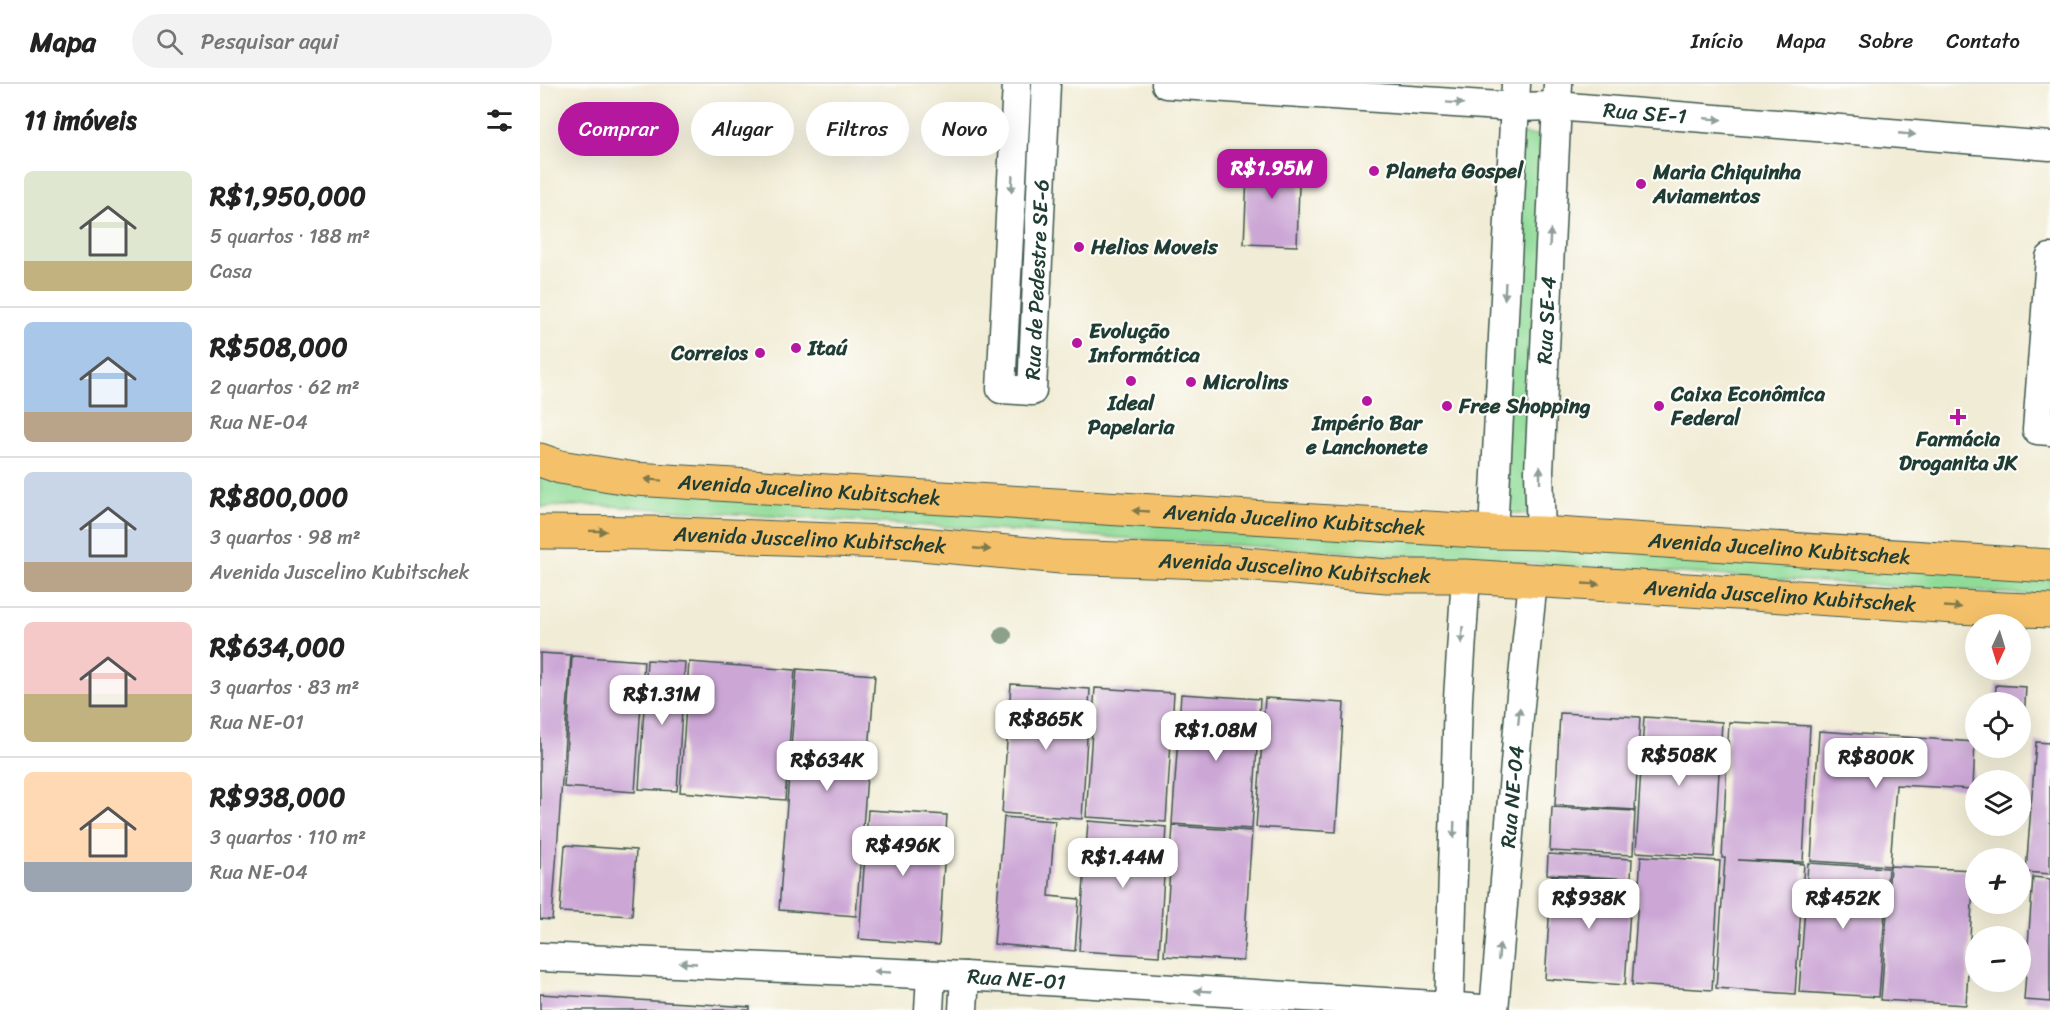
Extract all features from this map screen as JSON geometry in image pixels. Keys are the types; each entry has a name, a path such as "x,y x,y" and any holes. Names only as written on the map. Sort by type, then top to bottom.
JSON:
{"main road":[{"name":"Avenida Jucelino Kubitschek","path":"540,460 560,467 635,479 2050,566"},
{"name":"Avenida Juscelino Kubitschek","path":"540,532 651,532 910,543 1060,556 1234,563 1387,576 1466,576 2050,611"}],"street":[{"name":"Rua de Pedestre SE-6","path":"1017,84 1001,389 1032,391 1046,84"},
{"name":"Rua SE-1","path":"1166,84 1516,96 1557,95 2050,146"},
{"name":"Rua SE-4","path":"1541,533 1539,471 1557,95"},
{"name":"Rua SE-4","path":"1493,532 1516,96"},
{"path":"2043,430 2050,258"},
{"path":"1449,1008 1458,698 1466,576"},
{"name":"Rua NE-04","path":"1493,1010 1533,581"},
{"name":"Rua NE-01","path":"540,957 965,976 1493,1010"},
{"path":"929,1010 931,975"},
{"path":"963,1010 965,976"}],"green space":[{"path":"1519,134 1551,136 1529,514 1497,512"},
{"path":"540,475 2050,576 2050,596 593,505 540,507"}],"building":[{"path":"1248,153 1300,155 1297,246 1244,244"},
{"path":"540,653 571,655 552,920 540,919"},
{"path":"572,656 644,661 635,792 564,787"},
{"path":"647,660 685,662 677,791 639,789"},
{"path":"689,662 795,670 785,800 680,792"},
{"path":"797,669 875,675 856,916 779,910"},
{"path":"1011,684 1090,689 1082,819 1002,813"},
{"path":"1996,685 2026,687 2026,692 1996,692"},
{"path":"1095,688 1174,693 1166,822 1086,817"},
{"path":"1181,694 1260,699 1252,829 1172,824"},
{"path":"1265,698 1344,703 1336,832 1256,827"},
{"path":"1560,713 1640,717 1635,810 1555,805"},
{"path":"1644,717 1722,722 1714,857 1636,852"},
{"path":"1729,722 1810,726 1803,862 1738,860 1804,864 1795,994 1716,988 1725,858 1722,858"},
{"path":"1819,731 1965,741 1965,758 1974,758 1974,770 1965,770 1965,789 1896,785 1890,866 1811,861"},
{"path":"2036,742 2050,743 2050,874 2031,872 2031,848 2028,848 2029,836 2031,836"},
{"path":"1552,807 1635,811 1633,855 1550,851"},
{"path":"868,810 947,815 939,945 859,939"},
{"path":"1004,817 1055,821 1049,896 1079,899 1075,951 994,944"},
{"path":"1088,821 1167,827 1159,956 1079,951"},
{"path":"1173,826 1252,831 1243,961 1164,956"},
{"path":"565,845 636,850 632,916 560,912"},
{"path":"1548,854 1632,859 1631,879 1547,874"},
{"path":"1641,856 1720,861 1712,990 1632,985"},
{"path":"1808,863 1888,868 1879,997 1799,992"},
{"path":"1890,866 1965,870 1965,914 1971,914 1971,926 1965,926 1966,1005 1881,1000"},
{"path":"1552,875 1632,880 1625,985 1545,979"},
{"path":"2033,877 2050,879 2050,1002 2024,1000 2025,992 2031,992"},
{"path":"540,994 750,1007 750,1010 540,1010"}],"place":[{"name":"Planeta Gospel","path":"1374,171"},
{"name":"Maria Chiquinha Aviamentos","path":"1641,184"},
{"name":"Helios Moveis","path":"1079,247"},
{"name":"Evolução Informática","path":"1077,343"},
{"name":"Itaú","path":"796,348"},
{"name":"Correios","path":"760,353"},
{"name":"Ideal Papelaria","path":"1131,381"},
{"name":"Microlins","path":"1191,382"},
{"name":"Império Bar e Lanchonete","path":"1367,401"},
{"name":"Free Shopping","path":"1447,406"},
{"name":"Caixa Econômica Federal","path":"1659,406"},
{"name":"Farmácia Droganita JK","path":"1958,417"}]}
